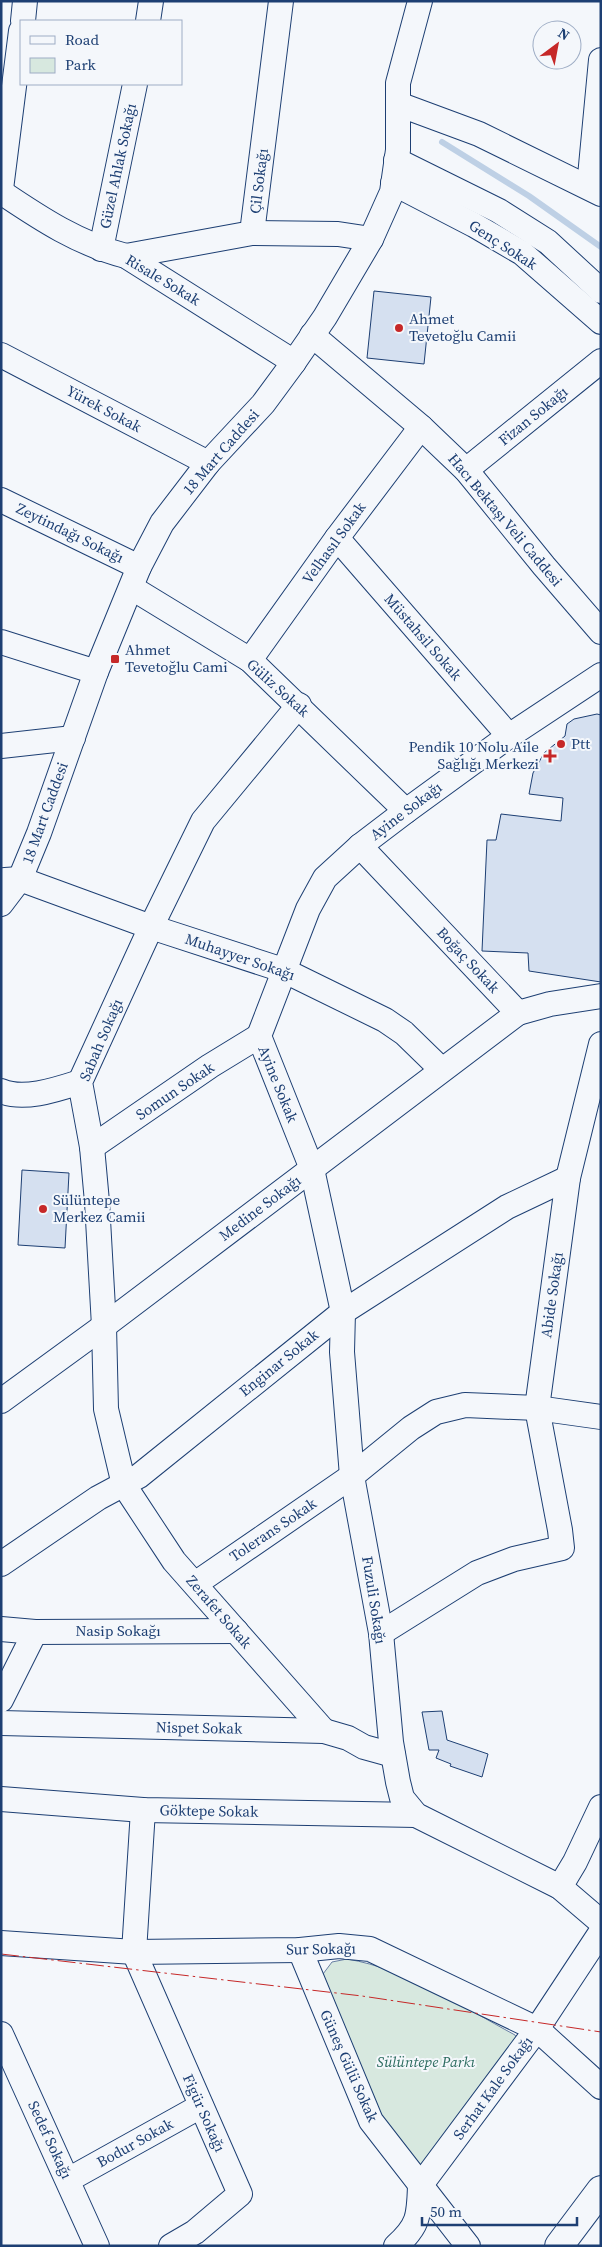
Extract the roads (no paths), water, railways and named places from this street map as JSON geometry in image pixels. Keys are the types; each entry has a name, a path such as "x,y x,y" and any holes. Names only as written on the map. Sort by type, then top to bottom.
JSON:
{"main road":[{"path":"559,2246 601,2190"},
{"path":"583,2246 601,2221"}],"street":[{"path":"22,20 25,1"},
{"path":"148,20 151,1"},
{"name":"Çil Sokağı","path":"126,256 252,233 281,1"},
{"name":"18 Mart Caddesi","path":"1,904 11,880 39,833 96,672 135,578 162,523 208,463 263,404 294,362 325,317 371,239 392,192 395,171 398,83 420,1"},
{"path":"1,191 20,40"},
{"path":"398,104 479,134 595,191 601,60"},
{"name":"Güzel Ahlak Sokağı","path":"101,249 135,85"},
{"name":"Genç Sokak","path":"395,171 499,211 548,242 601,291"},
{"name":"Genç Sokak","path":"395,171 474,225 522,254 601,322"},
{"name":"Risale Sokak","path":"1,191 42,219 101,249 126,256 294,362"},
{"path":"252,233 338,234 371,239"},
{"name":"Hacı Bektaşı Veli Caddesi","path":"312,335 421,427 466,470 544,566 601,632"},
{"name":"Yürek Sokak","path":"1,355 208,463"},
{"name":"Fizan Sokağı","path":"466,470 601,361"},
{"name":"Velhasıl Sokak","path":"250,660 337,538 421,427"},
{"name":"Zeytindağı Sokağı","path":"1,500 135,578"},
{"name":"Müstahsil Sokak","path":"337,538 509,736"},
{"name":"Güliz Sokak","path":"135,578 250,660 299,705 406,811"},
{"path":"1,642 96,672"},
{"name":"Ayine Sokağı","path":"360,846 509,736 601,675"},
{"name":"Sabah Sokağı","path":"124,1485 106,1409 104,1326 92,1147 80,1082 151,927 203,821 299,705"},
{"path":"1,746 73,738"},
{"name":"Ayine Sokak","path":"312,1168 259,1036 308,909 325,878 360,846"},
{"name":"Boğaç Sokak","path":"360,846 518,1013"},
{"name":"Muhayyer Sokağı","path":"11,880 284,970 385,1020 404,1033 441,1069"},
{"path":"518,1013 550,1004 601,996"},
{"name":"Medine Sokağı","path":"1,1401 368,1128 441,1069 518,1013"},
{"name":"Somun Sokak","path":"92,1147 210,1066 259,1036"},
{"name":"Abide Sokağı","path":"380,1633 477,1573 514,1559 562,1548 537,1408 568,1178 600,1056"},
{"path":"1,1091 7,1094 46,1093 80,1082"},
{"name":"Fuzuli Sokağı","path":"312,1168 343,1312 342,1352 352,1476 380,1633 393,1755 402,1798 416,1815 560,1887 601,1922"},
{"name":"Enginar Sokak","path":"1,1564 98,1498 124,1485 147,1470 343,1312 507,1207 568,1178"},
{"name":"Tolerans Sokak","path":"195,1584 352,1476 411,1428 436,1412 465,1405 537,1408 601,1417"},
{"name":"Zerafet Sokak","path":"124,1485 174,1561 324,1731"},
{"name":"Nasip Sokağı","path":"1,1630 36,1632 236,1631"},
{"path":"1,1700 36,1632"},
{"name":"Nispet Sokak","path":"1,1723 324,1731 348,1738 364,1747 393,1755"},
{"name":"Göktepe Sokak","path":"1,1799 143,1810 416,1815"},
{"path":"560,1887 576,1862 601,1807"},
{"path":"134,1952 143,1810"},
{"name":"Serhat Kale Sokağı","path":"420,2186 537,2029 601,1932"},
{"name":"Sur Sokağı","path":"1,1944 134,1952 300,1950 339,1946 370,1949 537,2029 601,2087"},
{"name":"Güneş Gülü Sokak","path":"300,1950 371,2121 468,2246"},
{"name":"Figür Sokağı","path":"134,1952 240,2194 195,2232 171,2246"},
{"name":"Sedef Sokağı","path":"1,2034 97,2246"},
{"name":"Bodur Sokak","path":"68,2180 201,2106"},
{"path":"396,2246 410,2233 419,2216 420,2186"}],"waterway":[{"path":"442,142 529,196 601,247"}],"place":[{"name":"Ahmet Tevetoğlu Camii","path":"399,328"},
{"name":"Ahmet Tevetoğlu Cami","path":"115,659"},
{"name":"Ptt","path":"561,744"},
{"name":"Pendik 10 Nolu Aile Sağlığı Merkezi","path":"550,756"},
{"name":"Sülüntepe Merkez Camii","path":"43,1209"}],"park label":[{"name":"Sülüntepe Parkı","path":"426,2062"}]}
